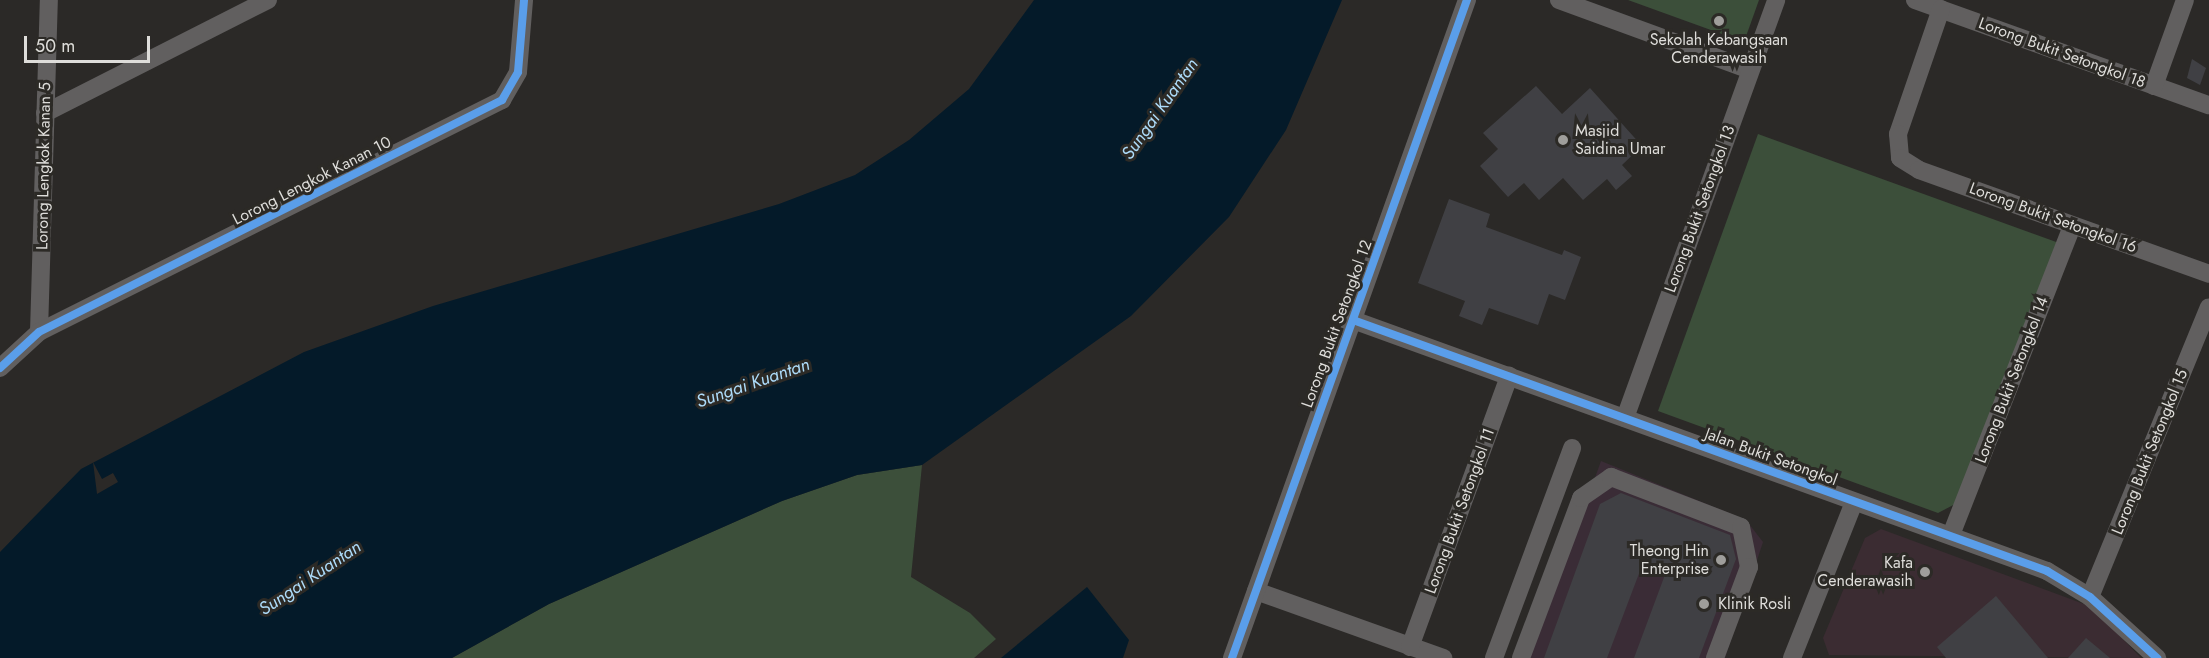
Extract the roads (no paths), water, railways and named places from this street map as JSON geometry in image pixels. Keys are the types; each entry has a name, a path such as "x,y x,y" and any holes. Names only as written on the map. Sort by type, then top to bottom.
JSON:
{"street":[{"name":"Lorong Lengkok Kanan 5","path":"39,332 49,0"},
{"path":"45,112 268,0"},
{"name":"Lorong Lengkok Kanan 10","path":"0,368 39,332 502,100 518,72 524,0"},
{"name":"Lorong Bukit Setongkol 12","path":"1232,658 1467,0"},
{"path":"1559,0 1750,70"},
{"name":"Lorong Bukit Setongkol 13","path":"1625,418 1776,0"},
{"name":"Lorong Bukit Setongkol 18","path":"1915,0 2209,105"},
{"path":"2154,86 2185,0"},
{"name":"Lorong Bukit Setongkol 16","path":"1941,9 1898,134 1900,158 1919,170 2209,274"},
{"name":"Lorong Bukit Setongkol 14","path":"1951,535 2072,226"},
{"name":"Lorong Bukit Setongkol 15","path":"2090,597 2209,307"},
{"name":"Jalan Bukit Setongkol","path":"1353,320 1951,535 2047,572 2090,597 2157,658"},
{"name":"Lorong Bukit Setongkol 11","path":"1410,647 1509,376"},
{"path":"1494,658 1572,448"},
{"path":"1521,658 1581,498 1611,477 1732,519 1741,527 1749,567 1715,658"},
{"path":"1798,656 1854,502"},
{"path":"1256,591 1443,658"}],"water":[{"name":"Sungai Kuantan","path":"1034,0 1342,0 1286,130 1229,217 1131,316 922,465 857,475 782,501 549,604 452,658 0,658 0,552 81,469 304,352 433,306 779,204 855,175 909,140 969,89"},
{"path":"1087,587 1129,640 1123,658 1001,658"}],"place":[{"name":"Sekolah Kebangsaan Cenderawasih","path":"1719,21"},
{"name":"Masjid Saidina Umar","path":"1563,140"},
{"name":"Theong Hin Enterprise","path":"1721,560"},
{"name":"Kafa Cenderawasih","path":"1925,572"},
{"name":"Klinik Rosli","path":"1704,604"}]}
